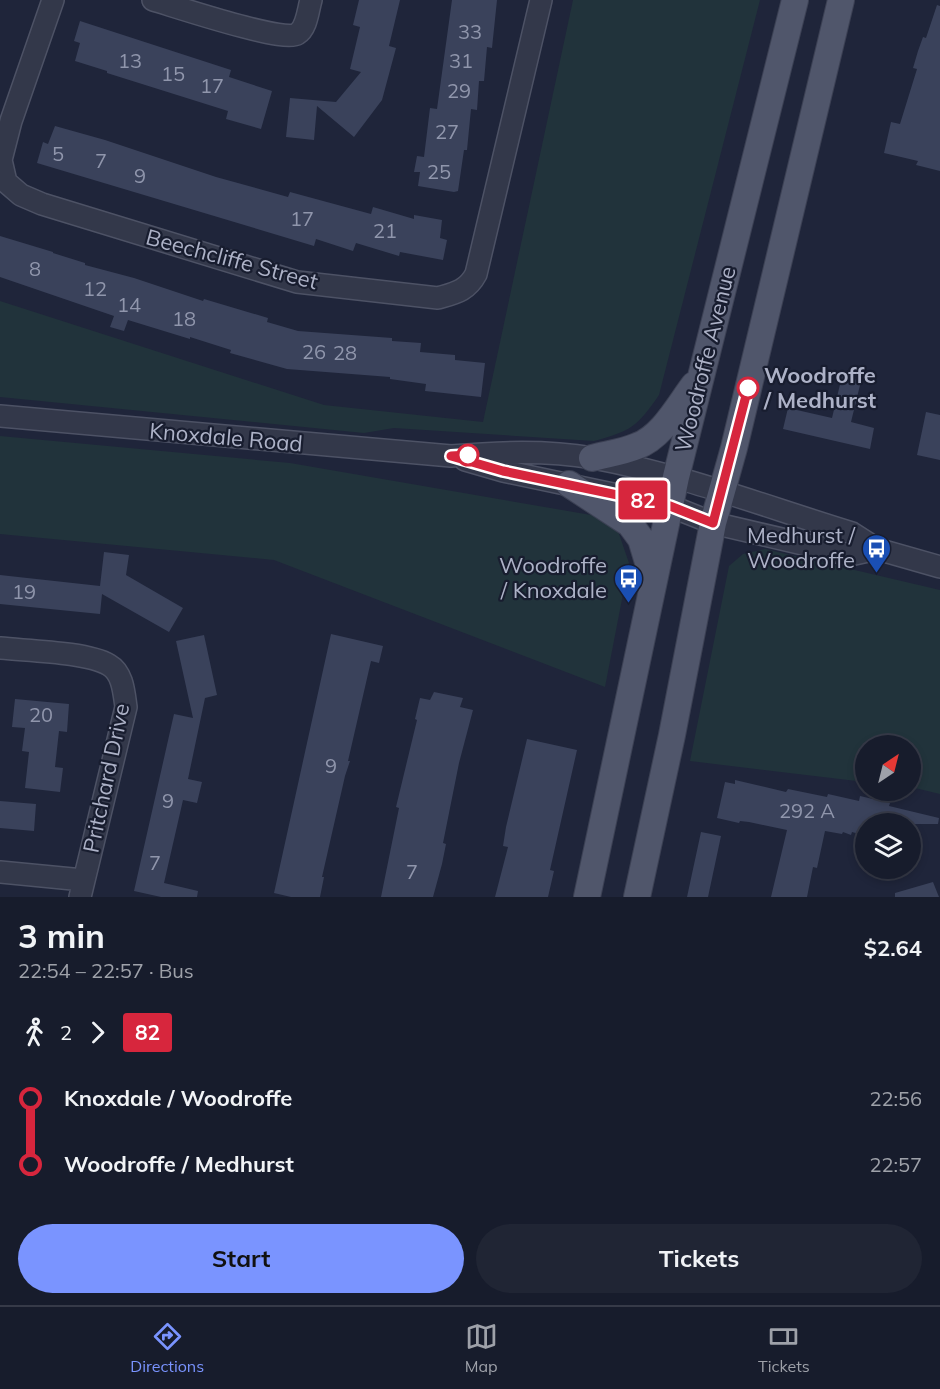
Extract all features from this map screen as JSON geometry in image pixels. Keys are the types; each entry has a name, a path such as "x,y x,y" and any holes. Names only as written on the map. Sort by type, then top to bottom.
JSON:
{"main road":[{"name":"Woodroffe Avenue","path":"587,897 676,477 795,0"},
{"name":"Woodroffe Avenue","path":"637,897 672,735 713,523 734,448 841,0"},
{"path":"592,458 638,446 648,441 700,378"},
{"path":"569,484 630,524 640,539 654,582"}],"street":[{"name":"Beechcliffe Street","path":"53,0 11,121 1,160 6,182 21,195 42,204 297,282 438,298 459,292 470,285 476,274 542,0"},
{"path":"153,0 266,33 289,37 298,34 304,26 311,0"},
{"name":"Knoxdale Road","path":"0,417 451,456 502,452 592,458 676,477 852,533 878,549"},
{"name":"Knoxdale Road","path":"451,456 503,471 670,506 713,523 850,555 878,549"},
{"path":"878,549 940,567"},
{"name":"Pritchard Drive","path":"0,648 77,656 111,666 124,686 126,707 82,888"},
{"path":"0,872 82,888"}],"shaded area":[{"path":"573,0 760,0 659,395 639,421 632,426 617,434 594,441 394,428 364,433 0,397 0,301 324,405 483,422"},
{"path":"0,436 290,463 591,515 618,531 629,563 605,687 274,560 0,534"},
{"path":"765,549 940,590 940,794 921,789 921,735 855,735 855,781 690,761 729,566 743,554"}],"building":[{"path":"359,0 400,0 389,46 396,48 382,100 354,137 317,106 314,140 286,137 290,98 336,102 361,72 350,69 360,27 353,25"},
{"path":"452,0 497,0 492,48 487,47 484,81 479,81 477,110 471,109 467,150 464,150 458,191 454,192 418,186 420,172 414,172 417,156 424,157 430,108 437,109"},
{"path":"937,5 940,6 940,171 916,165 918,161 884,153 891,122 900,124 917,69 913,68 918,51 923,37 926,38"},
{"path":"80,21 231,70 229,77 272,91 261,129 226,119 228,111 75,61 80,43 74,41"},
{"path":"55,126 216,177 288,197 290,192 371,214 373,207 414,219 414,215 442,220 440,238 447,240 443,260 400,252 399,256 356,243 353,251 316,239 314,246 37,163 43,142 48,144"},
{"path":"0,236 53,252 85,263 85,265 268,318 267,322 298,331 392,338 392,341 421,343 420,352 455,355 455,360 485,363 481,397 425,391 426,384 390,379 390,377 287,369 230,353 231,350 190,337 190,339 128,320 124,331 110,327 114,316 0,277"},
{"path":"842,376 861,381 851,422 874,428 870,449 783,429 788,408 832,418"},
{"path":"926,412 940,415 940,460 917,455"},
{"path":"104,552 129,555 126,575 183,608 169,632 102,594 100,614 0,604 0,575 100,586"},
{"path":"331,634 383,646 379,663 371,661 322,877 324,877 320,897 291,897 274,893"},
{"path":"204,635 217,695 205,698 188,779 202,782 197,803 183,800 164,883 198,891 197,897 161,897 134,891 174,714 193,718 176,641"},
{"path":"434,692 463,698 460,707 473,710 459,763 443,843 446,844 442,864 433,897 381,897 399,808 396,807 417,720 415,719 420,698 430,700"},
{"path":"15,699 69,704 67,732 59,731 55,767 63,768 60,792 25,788 29,752 22,751 25,728 12,727"},
{"path":"527,739 577,750 550,870 554,871 548,897 495,897 508,847 503,846 506,827"},
{"path":"735,780 786,792 788,789 827,797 828,794 855,801 881,801 890,803 889,806 918,813 855,813 855,833 852,832 851,835 825,831 817,868 813,867 807,897 771,897 787,830 717,818 725,782 735,784"},
{"path":"0,801 36,804 34,831 0,828"},
{"path":"921,814 939,818 938,824 921,824"},
{"path":"701,832 721,836 708,897 687,897"},
{"path":"933,882 939,897 895,897 895,893"}],"bus line":[{"name":"82","path":"468,455 451,456 503,471 670,506 713,523 748,388"}],"place":[{"name":"Woodroffe / Medhurst","path":"748,388"},
{"name":"Medhurst / Woodroffe","path":"876,574"},
{"name":"Woodroffe / Knoxdale","path":"628,604"}]}
